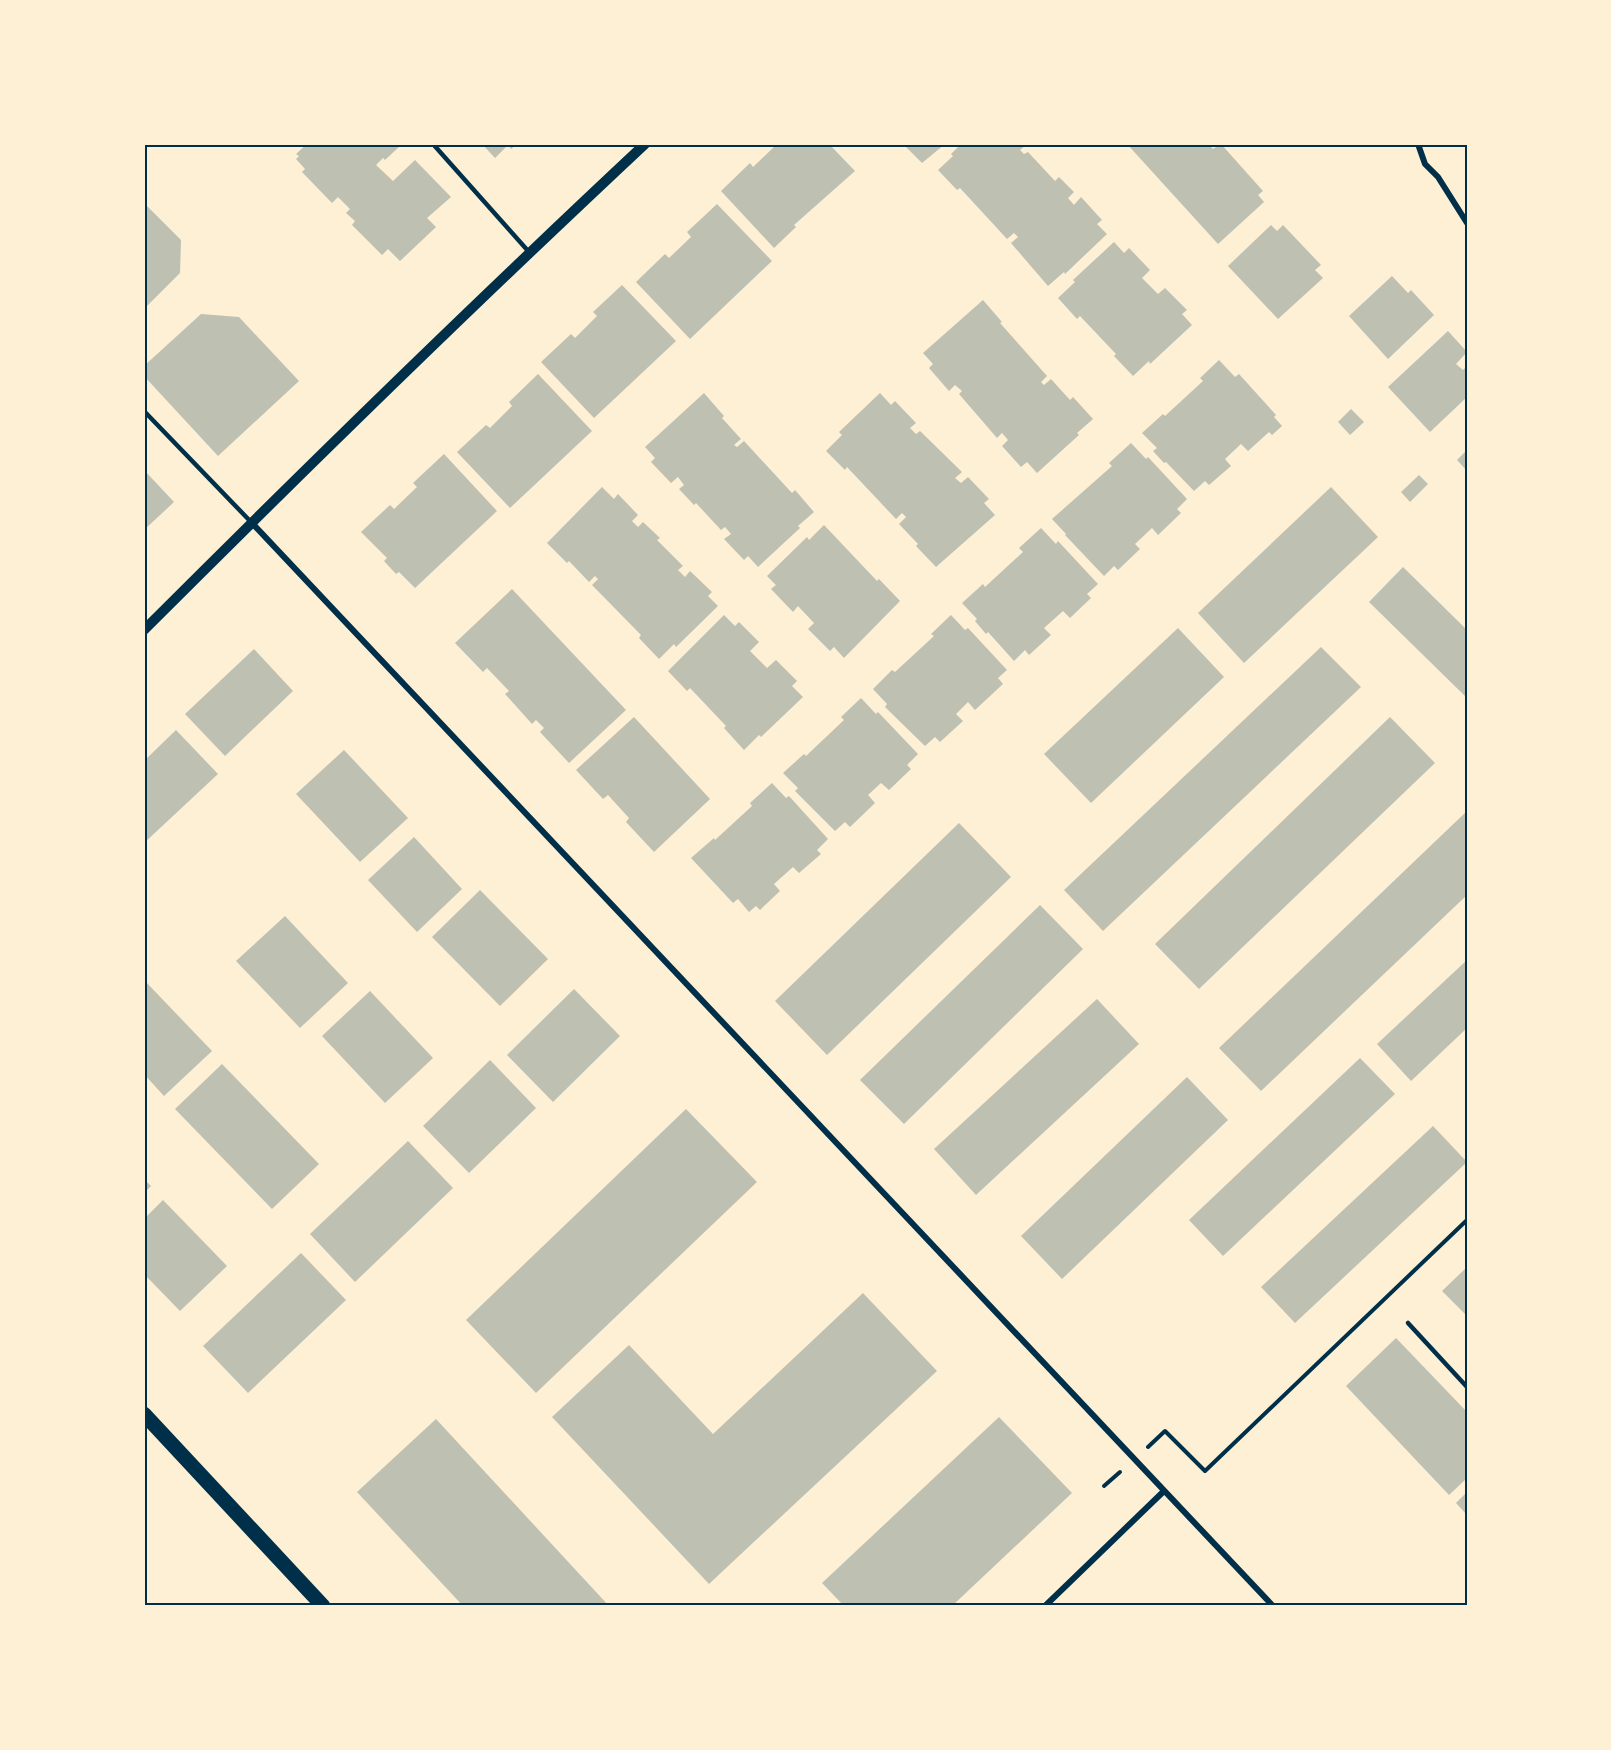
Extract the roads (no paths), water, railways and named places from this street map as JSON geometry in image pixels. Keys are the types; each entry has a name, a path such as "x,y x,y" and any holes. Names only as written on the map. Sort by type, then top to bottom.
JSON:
{"main road":[{"path":"144,1414 323,1606"}],"street":[{"path":"144,630 251,522 529,252 645,144"},
{"path":"1418,145 1425,164 1438,177 1467,224"},
{"path":"251,522 1273,1606"},
{"path":"1045,1606 1164,1491"}],"lane":[{"path":"433,144 529,252"},
{"path":"144,411 251,522"},
{"path":"1408,1323 1467,1387"},
{"path":"1461,1381 1467,1376"}]}
